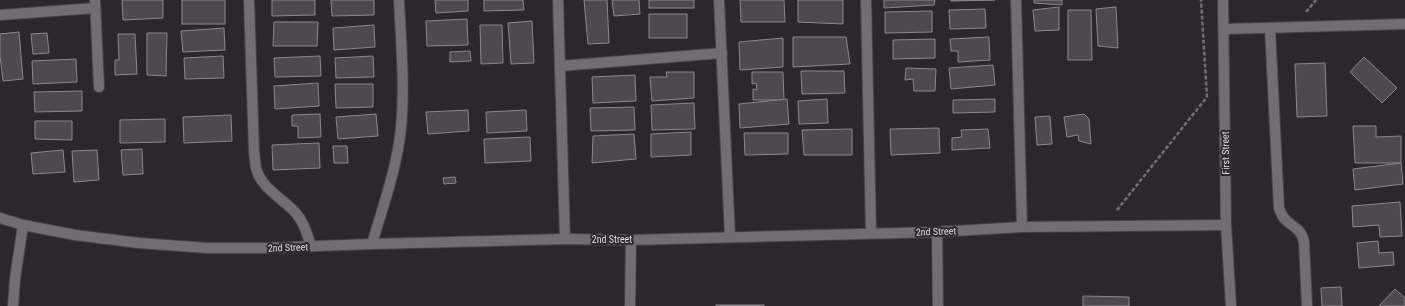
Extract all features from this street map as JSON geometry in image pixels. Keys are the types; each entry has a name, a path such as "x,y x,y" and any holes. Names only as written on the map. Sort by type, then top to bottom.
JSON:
{"street":[{"path":"249,0 254,152 256,168 260,178 295,212 303,224 311,246"},
{"path":"372,244 396,160 401,129 403,95 399,0"},
{"path":"558,0 565,239"},
{"path":"719,0 730,237"},
{"path":"866,0 871,233"},
{"path":"1016,0 1022,227"},
{"name":"First Street","path":"1223,0 1226,225 1231,306"},
{"path":"0,15 95,4 99,87"},
{"path":"1224,29 1405,24"},
{"path":"1270,28 1279,208 1284,217 1300,230 1303,237 1307,306"},
{"path":"560,66 722,53"},
{"name":"2nd Street","path":"0,218 23,225 75,236 207,248 565,239 631,240 937,232 1022,227 1226,225"},
{"path":"13,306 15,278 23,225"},
{"path":"937,232 938,306"},
{"path":"630,306 631,240"}],"path":[{"path":"1104,226 1207,97 1201,0"}],"building":[{"path":"122,0 163,0 163,18 123,20"},
{"path":"182,0 225,0 225,24 182,24"},
{"path":"272,0 315,0 315,15 272,16"},
{"path":"331,0 374,0 374,15 332,16"},
{"path":"435,0 468,0 468,11 436,13"},
{"path":"484,0 523,0 524,10 484,11"},
{"path":"584,0 607,0 609,43 588,44"},
{"path":"612,0 639,0 640,14 614,16"},
{"path":"649,0 694,0 694,8 649,8"},
{"path":"740,0 784,0 785,22 741,22"},
{"path":"798,0 843,0 843,24 798,22"},
{"path":"884,0 935,0 934,5 884,8"},
{"path":"950,0 995,0 951,1"},
{"path":"1034,0 1062,0 1062,5 1034,3"},
{"path":"1059,7 1059,30 1035,31 1033,10"},
{"path":"1116,7 1118,48 1098,46 1096,9"},
{"path":"985,9 986,28 950,29 949,10"},
{"path":"1068,10 1091,10 1092,60 1068,60"},
{"path":"932,11 932,32 885,33 885,12"},
{"path":"649,14 687,14 687,38 649,38"},
{"path":"467,19 468,45 427,46 426,21"},
{"path":"532,21 534,63 511,64 508,23"},
{"path":"274,22 318,22 317,46 273,46"},
{"path":"374,25 375,47 334,50 333,28"},
{"path":"480,25 502,25 503,63 481,64"},
{"path":"224,28 225,50 183,52 181,31"},
{"path":"19,32 23,79 3,81 0,56 0,34"},
{"path":"47,33 49,53 33,54 31,34"},
{"path":"147,33 167,33 166,76 147,75"},
{"path":"118,34 135,34 137,74 115,75 115,60 119,60"},
{"path":"793,37 846,37 850,64 793,67"},
{"path":"989,37 990,60 958,62 958,51 951,51 950,39"},
{"path":"783,38 783,67 740,70 739,42"},
{"path":"935,39 935,58 893,59 893,40"},
{"path":"470,51 471,61 450,62 450,52"},
{"path":"223,56 224,78 185,79 184,58"},
{"path":"320,56 321,76 275,77 274,58"},
{"path":"373,56 374,77 336,78 335,58"},
{"path":"1364,57 1397,88 1382,103 1350,72"},
{"path":"76,59 77,82 33,84 32,61"},
{"path":"1325,63 1327,116 1297,117 1295,64"},
{"path":"993,65 995,85 951,89 949,68"},
{"path":"906,68 936,69 935,91 914,91 913,79 905,80"},
{"path":"801,71 844,71 845,93 802,94"},
{"path":"666,72 694,72 694,98 652,101 650,77 667,77"},
{"path":"752,72 783,72 784,100 753,100 753,89 757,90 756,83 752,84"},
{"path":"635,75 636,101 593,103 592,77"},
{"path":"318,83 319,106 275,109 274,86"},
{"path":"335,84 373,84 373,107 336,108"},
{"path":"82,91 82,111 35,112 34,92"},
{"path":"787,99 789,124 740,128 739,104"},
{"path":"827,99 828,123 799,124 798,101"},
{"path":"995,99 995,112 953,113 953,100"},
{"path":"694,103 695,129 652,130 651,105"},
{"path":"634,107 635,130 591,131 590,108"},
{"path":"468,110 469,131 428,134 426,112"},
{"path":"526,110 527,131 487,133 486,112"},
{"path":"320,114 321,137 298,138 298,126 292,126 292,115"},
{"path":"376,114 378,136 338,139 336,117"},
{"path":"1084,114 1089,119 1091,144 1079,141 1078,135 1067,137 1064,117"},
{"path":"231,115 232,141 184,143 183,117"},
{"path":"1050,116 1052,144 1037,145 1035,117"},
{"path":"165,119 165,142 120,143 120,120"},
{"path":"35,121 72,121 72,140 35,139"},
{"path":"1353,126 1376,126 1376,137 1401,136 1401,163 1355,163"},
{"path":"939,128 940,153 891,155 890,129"},
{"path":"852,129 852,155 804,155 802,130"},
{"path":"988,129 990,148 952,150 952,138 962,137 961,130"},
{"path":"691,132 691,155 651,157 651,134"},
{"path":"744,133 788,133 788,154 745,155"},
{"path":"634,134 636,159 592,163 593,136"},
{"path":"530,137 531,161 485,163 484,139"},
{"path":"319,143 320,168 273,170 272,145"},
{"path":"333,146 347,146 348,163 334,163"},
{"path":"142,149 143,174 123,175 121,150"},
{"path":"63,150 65,172 33,174 31,153"},
{"path":"97,150 99,180 74,182 72,151"},
{"path":"1401,163 1403,184 1355,190 1353,169"},
{"path":"455,177 456,183 444,184 443,178"},
{"path":"1400,202 1402,236 1380,237 1379,225 1353,227 1352,206"},
{"path":"1378,241 1379,253 1393,252 1394,265 1359,268 1357,243"},
{"path":"1341,287 1342,306 1322,306 1321,288"},
{"path":"1395,289 1405,298 1405,306 1379,306"},
{"path":"1083,296 1129,297 1129,306 1083,306"},
{"path":"764,305 764,306 716,306"}]}
